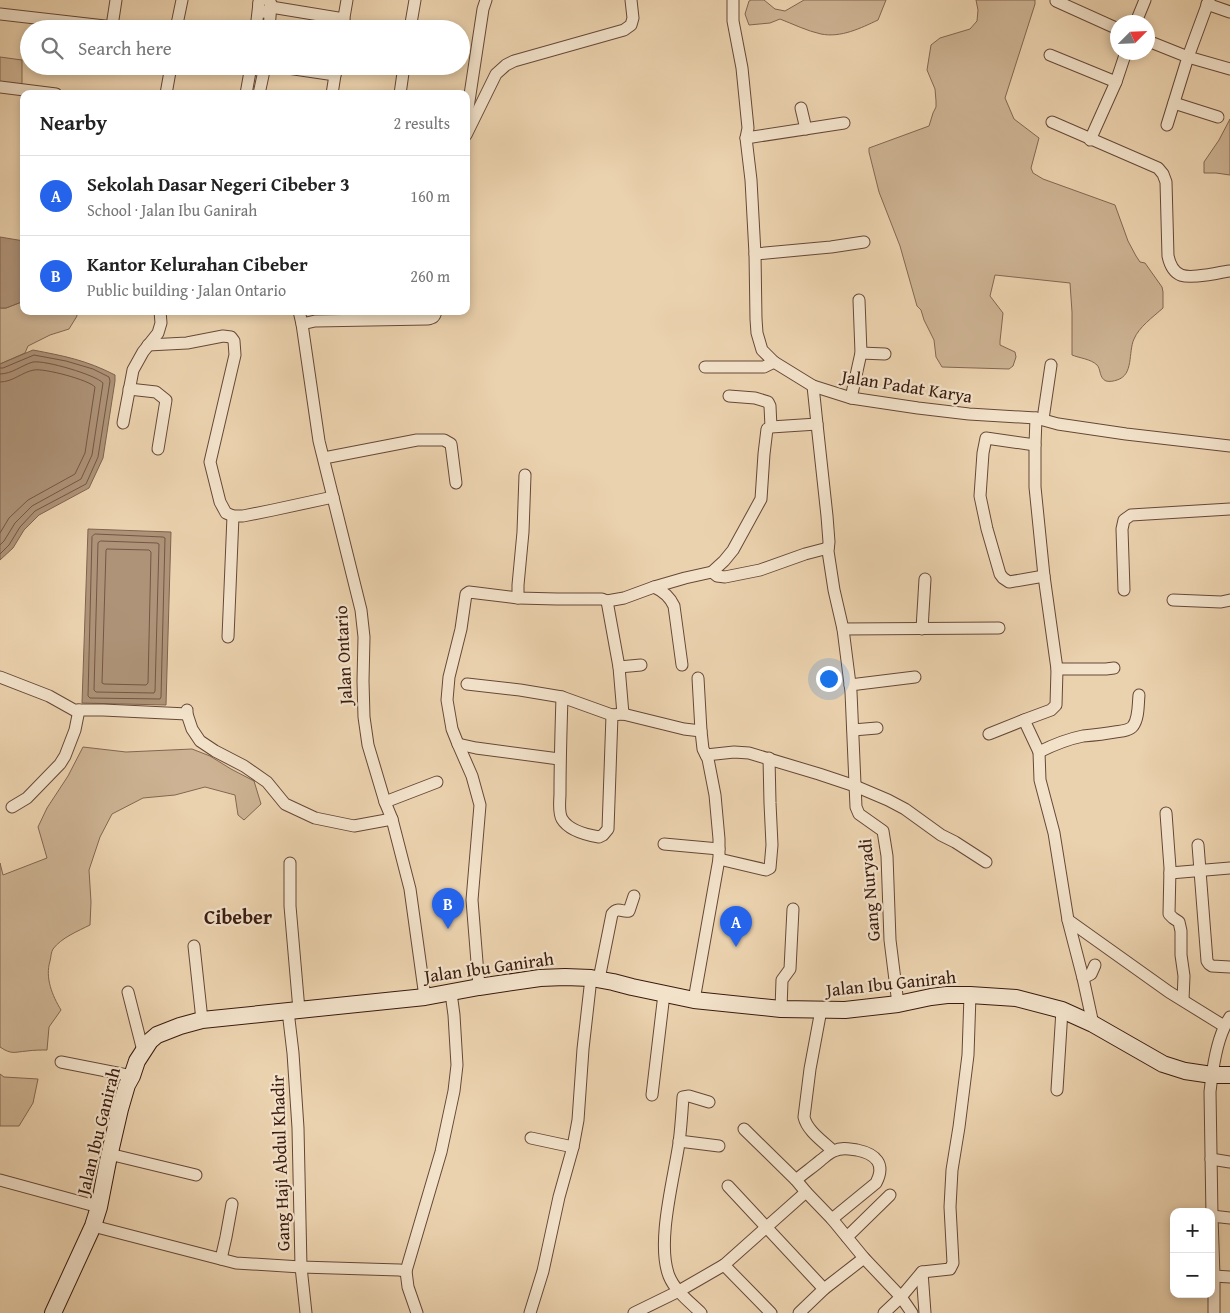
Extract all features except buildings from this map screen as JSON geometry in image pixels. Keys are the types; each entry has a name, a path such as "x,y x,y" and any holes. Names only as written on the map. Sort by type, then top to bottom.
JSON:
{"main road":[{"name":"Jalan Ibu Ganirah","path":"53,1313 93,1226 127,1085 137,1061 156,1035 202,1020 425,996 540,978 565,977 595,979 694,1000 781,1010 844,1010 898,1004 939,996 1016,998 1062,1010 1093,1024 1163,1064 1185,1071 1230,1076"}],"street":[{"path":"113,20 116,0"},
{"path":"178,20 182,0"},
{"path":"344,20 347,0"},
{"path":"412,20 415,0"},
{"path":"470,94 486,0"},
{"path":"470,127 496,74 506,65 514,61 624,30 631,24 633,18 631,0"},
{"name":"Jalan Padat Karya","path":"733,0 733,21 742,68 748,128 746,138 751,180 757,333 762,350 774,362 812,386 851,398 918,408 987,426 1040,419 1058,424 1126,434 1230,446"},
{"path":"1139,15 1145,0"},
{"path":"1056,1 1110,25"},
{"path":"265,2 329,20"},
{"path":"259,20 265,2"},
{"path":"265,2 268,20"},
{"path":"1167,124 1208,2 1230,12"},
{"path":"0,14 56,20"},
{"path":"1155,44 1188,57 1230,69"},
{"path":"1050,56 1116,82"},
{"path":"1090,140 1116,82 1123,60"},
{"path":"167,90 169,75"},
{"path":"247,90 249,75"},
{"path":"260,90 263,75"},
{"path":"333,90 335,75"},
{"path":"401,90 403,75"},
{"path":"0,87 24,90"},
{"path":"1174,103 1218,117"},
{"path":"801,108 806,129"},
{"path":"1052,122 1158,168 1166,182 1168,256 1170,264 1175,271 1188,277 1230,271"},
{"path":"746,138 844,123"},
{"path":"755,254 864,242"},
{"path":"851,398 861,353 859,300"},
{"path":"123,423 133,370 148,345 158,333 161,323 160,315"},
{"name":"Jalan Ontario","path":"300,315 319,441 361,610 364,637 362,681 368,744 392,818 410,889 425,996"},
{"path":"302,324 315,321 428,320 436,315"},
{"path":"148,345 187,343 223,336 231,337 234,341 235,355 210,462 220,502 226,513 233,516 273,510 333,497"},
{"path":"861,353 885,354"},
{"path":"705,367 764,367 774,362"},
{"path":"989,734 1051,710 1056,705 1058,669 1044,576 1035,487 1035,445 1051,365"},
{"name":"Gang Nuryadi","path":"812,386 828,524 828,548 834,590 843,630 850,685 856,807 862,817 883,831 890,940 898,1004"},
{"path":"129,389 156,392 166,400 158,449"},
{"path":"729,396 755,398 768,402 770,406 771,427"},
{"path":"479,987 472,900 480,805 472,776 452,729 447,700 449,676 461,629 466,594 469,592 518,598 602,599 607,601 624,598 654,587 712,572 733,550 761,499 767,429 771,427 817,424"},
{"path":"1035,445 987,426 980,496 987,529 1002,578 1009,582 1044,576"},
{"path":"324,458 417,440 444,440 451,444 456,483"},
{"path":"518,598 525,474"},
{"path":"1124,590 1122,524 1124,520 1130,516 1230,509"},
{"path":"228,637 233,516"},
{"path":"712,572 718,576 725,577 760,570 804,554 828,548"},
{"path":"922,629 925,579"},
{"path":"654,587 671,600 674,606 682,665"},
{"path":"1173,600 1221,602 1230,600"},
{"path":"562,697 559,760 560,815 567,826 585,834 599,837 608,829 618,715 619,667 607,601"},
{"path":"843,630 999,628"},
{"path":"619,667 641,665"},
{"path":"1058,669 1114,668"},
{"path":"0,677 50,696 74,710 187,712 192,729 200,741 244,766 267,782 285,804 315,818 354,826 392,818"},
{"path":"694,1000 719,854 714,788 708,759 703,749 698,678"},
{"path":"850,685 915,678"},
{"path":"468,684 562,697 618,715 702,732"},
{"path":"1039,752 1071,739 1124,731 1134,723 1137,715 1139,695"},
{"path":"12,807 27,798 60,764 75,730 79,710"},
{"path":"1024,720 1039,752 1040,780 1054,833 1068,920 1093,1024"},
{"path":"853,730 878,728"},
{"path":"458,744 559,760"},
{"path":"706,755 742,752 769,758 855,786 905,808 941,835 986,862"},
{"path":"664,844 719,854 766,870 770,868 772,845 769,758"},
{"path":"386,802 437,782"},
{"path":"1166,813 1170,873 1169,914 1179,922 1181,931 1181,955 1184,976 1183,1000"},
{"path":"1198,845 1207,961 1212,966 1230,967"},
{"name":"Gang Haji Abdul Khadir","path":"290,863 293,1053 298,1128 301,1267 306,1313"},
{"path":"1170,873 1230,868"},
{"path":"530,1313 543,1271 559,1197 573,1147 578,1120 583,1049 595,979 612,914 617,910 630,911 634,896"},
{"path":"781,1010 782,980 790,971 793,909"},
{"path":"1068,920 1130,965 1183,1000 1227,1022 1219,1040 1210,1092 1212,1208"},
{"path":"194,946 202,1020"},
{"path":"1083,978 1091,974 1095,965"},
{"path":"128,992 143,1051"},
{"path":"417,1313 408,1287 406,1271 441,1152 454,1091 457,1065 454,1015 450,993"},
{"path":"652,1095 664,994"},
{"path":"884,1313 901,1297 922,1272 950,1269 953,1262 950,1207 952,1170 968,1055 970,996"},
{"path":"821,1010 810,1069 804,1117 809,1127 833,1151"},
{"path":"1057,1090 1062,1010"},
{"path":"61,1062 132,1076"},
{"path":"701,1313 679,1291 669,1277 665,1264 665,1242 666,1220 679,1141 683,1097 689,1096 709,1102"},
{"path":"744,1129 796,1180 832,1219 864,1258 901,1297 912,1313"},
{"path":"531,1138 573,1147"},
{"path":"679,1141 719,1146"},
{"path":"796,1180 833,1151 849,1148 867,1152 874,1157 879,1163 880,1169 880,1176 876,1183 832,1219"},
{"path":"110,1154 196,1175"},
{"path":"1211,1159 1230,1162"},
{"path":"0,1180 99,1207"},
{"path":"728,1186 824,1289"},
{"path":"634,1313 679,1291 724,1265 806,1192"},
{"path":"847,1237 890,1195"},
{"path":"221,1260 232,1204"},
{"path":"1215,1216 1230,1218"},
{"path":"93,1226 236,1263 406,1271"},
{"path":"799,1313 824,1289 864,1258"},
{"path":"724,1265 771,1313"},
{"path":"922,1272 925,1313"},
{"path":"1215,1276 1230,1278"},
{"path":"1214,1298 1214,1313"}],"shaded area":[{"path":"751,0 764,0 775,9 785,11 804,0 886,0 878,20 851,31 828,35 811,31 780,19 770,23 749,25 745,14"},
{"path":"976,0 1035,0 1005,98 1014,119 1039,138 1031,168 1033,173 1043,179 1115,205 1128,241 1136,256 1140,262 1145,263 1162,287 1163,308 1139,330 1132,344 1130,362 1126,373 1117,380 1104,380 1094,363 1072,355 1070,283 995,275 990,296 1003,313 1000,345 1015,352 1016,357 1013,366 1009,369 942,367 936,357 934,340 921,310 917,306 900,246 879,192 869,148 929,126 936,107 935,89 927,70 931,45 940,38 970,29 977,21 978,10"},
{"path":"0,57 20,60 22,84 0,82"},
{"path":"1230,119 1230,175 1204,173 1204,162"},
{"path":"20,303 20,315 77,316 69,329 50,335 28,346 25,353 0,364 0,308 6,308"},
{"path":"83,747 126,752 192,749 210,756 254,781 261,804 244,820 238,815 235,795 205,787 175,795 143,798 112,814 100,837 89,870 90,925 65,938 56,945 52,952 48,974 52,992 61,1010 49,1027 47,1050 10,1052 0,1047 0,863 3,875 47,858 38,827"},
{"path":"0,1074 4,1077 38,1079 33,1103 19,1126 0,1126"}],"water":[{"path":"0,237 20,240 20,303 6,308 0,308"},
{"path":"33,350 84,362 115,375 103,458 89,488 39,515 24,530 13,548 0,560 0,364"},
{"path":"88,529 171,532 166,705 82,703"}],"place":[{"name":"Kantor Kelurahan Cibeber","path":"448,929"},
{"name":"Sekolah Dasar Negeri Cibeber 3","path":"736,947"}],"district":[{"name":"Cibeber","path":"238,916"}]}
